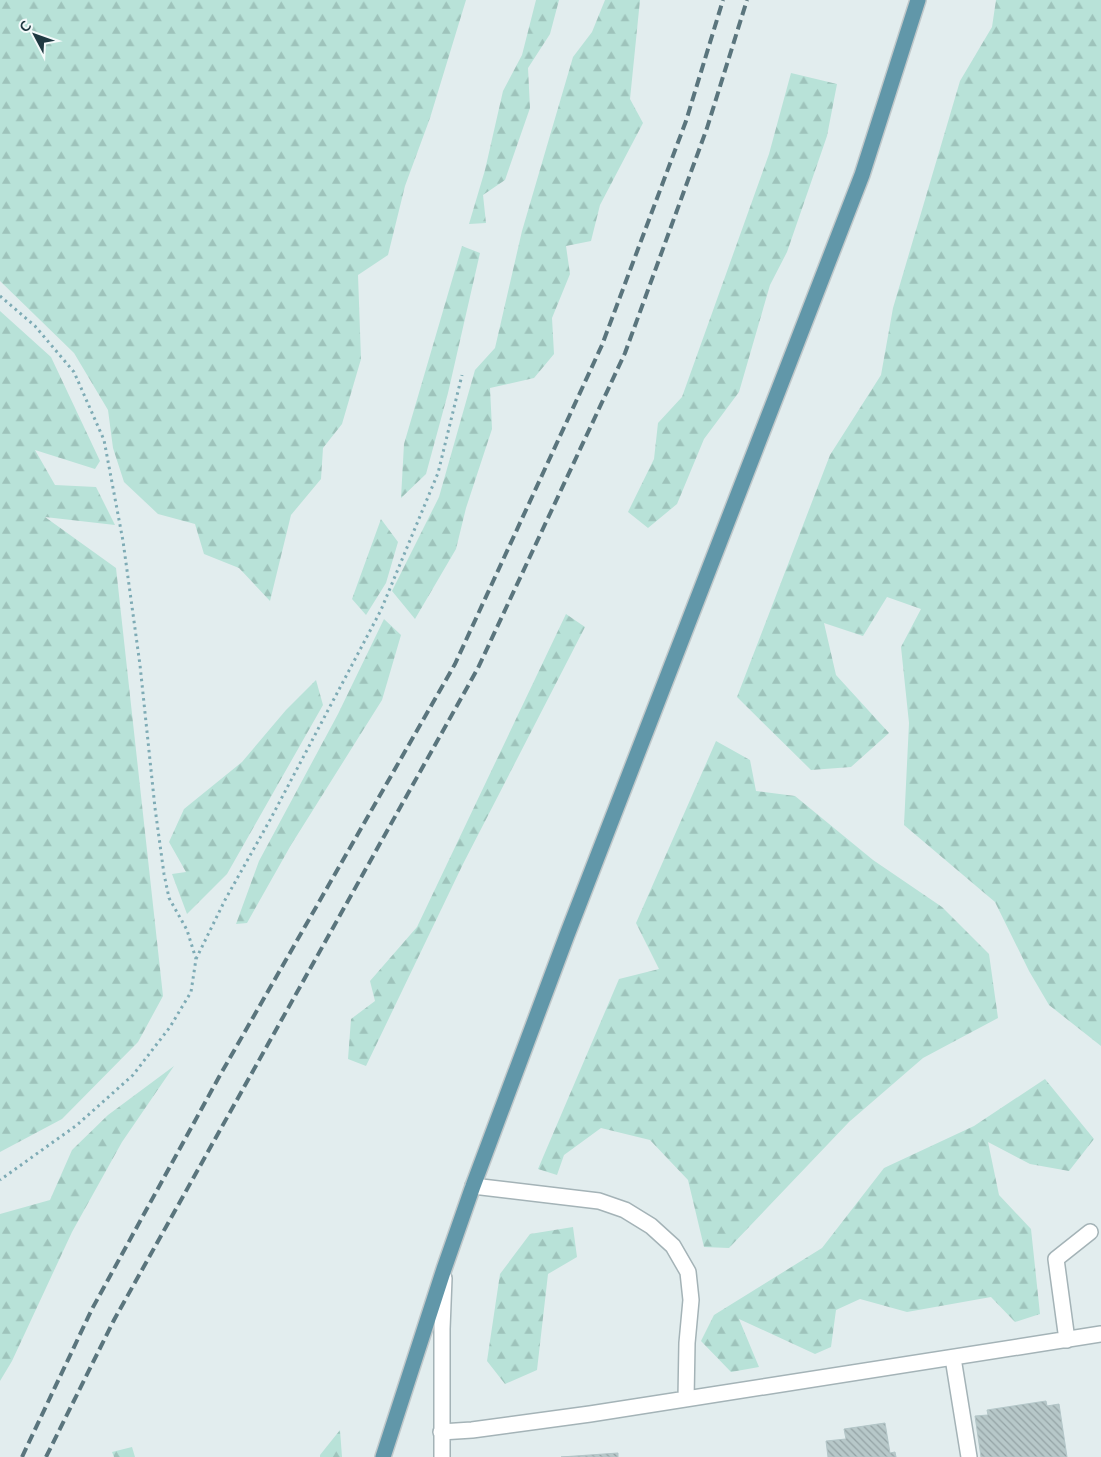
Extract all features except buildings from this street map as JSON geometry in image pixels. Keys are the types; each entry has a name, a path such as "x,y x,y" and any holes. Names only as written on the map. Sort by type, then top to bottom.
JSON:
{"main road":[{"path":"383,1457 473,1186 567,936 862,175 918,0"}],"street":[{"path":"473,1186 599,1201 625,1210 651,1226 673,1246 688,1272 691,1300 687,1343 686,1399"},
{"path":"1067,1340 1056,1259 1090,1232"},
{"path":"442,1457 444,1269"},
{"path":"441,1432 472,1430 590,1414 1101,1334"},
{"path":"953,1358 969,1457"}],"path":[{"path":"0,296 35,326 74,372 104,440 128,579 164,874 169,898 187,930 196,959"},
{"path":"0,1180 77,1124 133,1075 170,1027 191,992 196,959 225,900 275,812 381,610 438,473 462,375"}],"green space":[{"path":"0,0 466,0 430,118 405,186 388,255 358,275 361,359 342,424 323,448 321,479 291,515 270,601 239,568 204,554 195,524 158,514 124,482 113,448 108,410 74,353 0,281"},
{"path":"536,0 559,0 550,34 528,68 530,108 505,180 483,195 486,223 469,224 485,170 503,91 522,55"},
{"path":"605,0 640,0 630,99 643,123 600,205 591,241 566,246 570,274 552,318 554,354 534,378 490,388 492,429 466,508 456,549 415,619 392,591 439,497 475,370 495,348 522,231 573,57 592,32"},
{"path":"996,0 1101,0 1101,1046 1049,1005 1029,971 995,902 904,825 909,723 901,647 921,609 887,597 863,636 824,623 836,675 889,733 851,767 811,770 737,697 830,455 881,375 893,308 960,81 992,27"},
{"path":"791,73 837,84 827,136 787,252 770,285 739,392 704,439 677,504 648,528 628,512 654,459 658,423 682,397 769,154"},
{"path":"462,246 480,253 448,393 426,474 401,498 404,444"},
{"path":"0,311 51,357 100,461 95,469 35,450 55,485 96,487 115,525 45,517 116,568 163,996 138,1042 62,1119 0,1152"},
{"path":"381,519 398,542 386,583 366,615 352,599"},
{"path":"566,614 585,627 463,864 366,1066 348,1059 351,1019 375,1001 370,981 417,927"},
{"path":"384,619 401,635 382,700 291,845 247,923 236,924 259,861 338,714"},
{"path":"316,680 323,705 227,874 187,914 172,874 186,872 169,842 184,809 242,762 286,710"},
{"path":"716,741 750,760 756,791 795,796 873,860 942,907 989,954 998,1018 923,1058 849,1122 729,1248 704,1247 688,1180 650,1140 601,1128 564,1155 557,1175 538,1169 619,979 659,969 636,923"},
{"path":"174,1066 122,1142 72,1232 12,1361 0,1381 0,1214 50,1200 72,1150 108,1115"},
{"path":"1045,1079 1094,1139 1069,1171 1030,1164 988,1142 999,1195 1031,1229 1040,1314 1015,1322 991,1297 907,1312 860,1299 836,1310 831,1347 815,1354 739,1319 759,1367 731,1372 701,1341 714,1315 822,1248 884,1168 974,1126"},
{"path":"573,1227 577,1257 548,1274 537,1370 505,1384 487,1361 500,1274 530,1234"},
{"path":"340,1430 342,1457 320,1457 320,1455"},
{"path":"132,1447 135,1457 114,1457 112,1452"}],"railway":[{"path":"22,1457 92,1309 219,1077 455,664 602,345 686,121 723,0"},
{"path":"46,1457 114,1320 478,668 625,353 707,128 747,0"}]}
